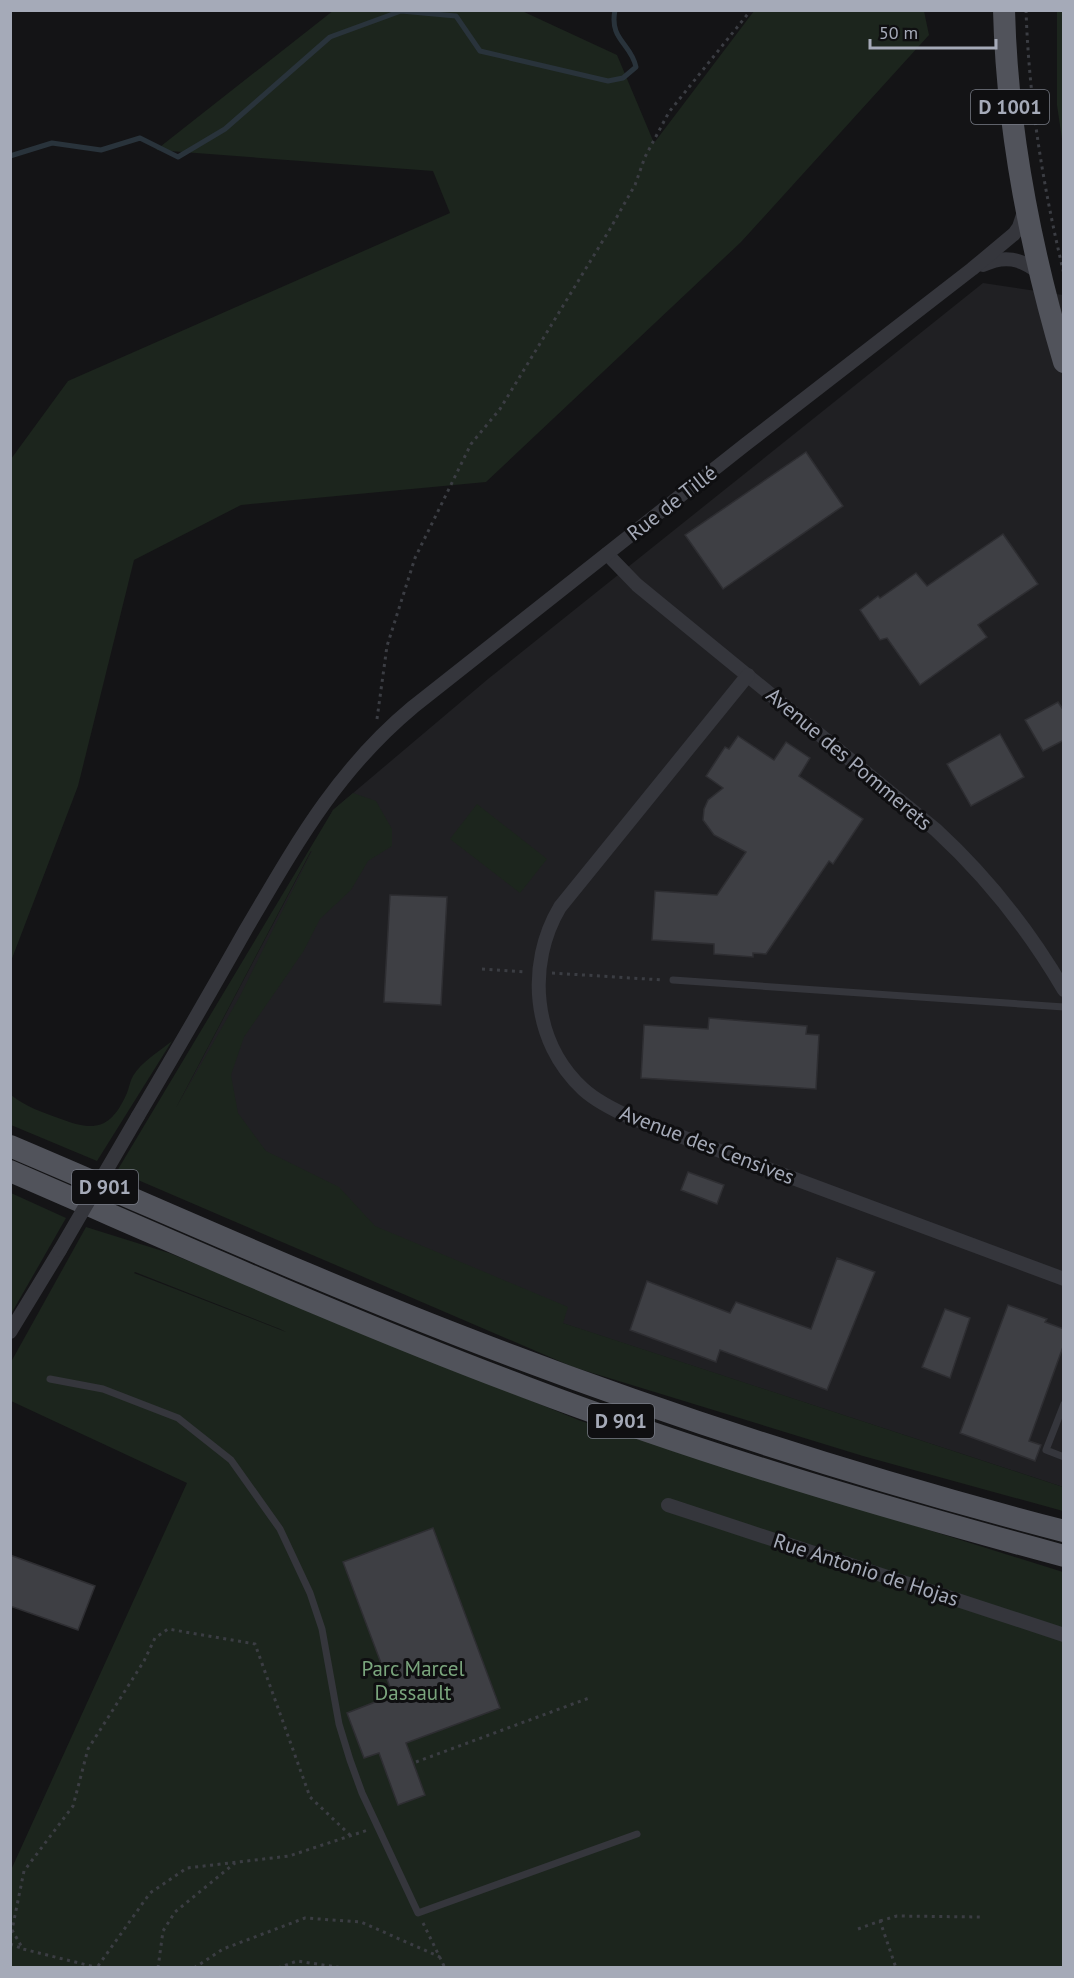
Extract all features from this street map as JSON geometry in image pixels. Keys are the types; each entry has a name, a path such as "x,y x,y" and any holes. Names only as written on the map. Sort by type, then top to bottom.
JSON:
{"main road":[{"name":"D 1001","path":"1004,10 1010,106 1025,202 1040,274 1064,362"},
{"name":"D 1001","path":"1014,10 1018,74 1027,153 1043,236 1064,322"},
{"name":"D 901","path":"10,1146 338,1287 482,1344 700,1423 899,1485 1064,1531"},
{"name":"D 901","path":"10,1171 305,1298 526,1388 653,1433 807,1483 930,1520 1064,1556"},
{"path":"899,1485 973,1496 1064,1517"}],"street":[{"name":"Rue de Tillé","path":"10,1332 303,834 345,774 374,741 413,707 972,269 1019,227 1025,202"},
{"name":"Rue de Tillé","path":"972,269 992,261 1008,258 1023,262 1040,274"},
{"name":"Avenue des Pommerets","path":"607,554 637,585 936,830 963,855 1014,915 1064,990"},
{"name":"Avenue des Censives","path":"748,675 560,907 543,942 538,973 542,1015 557,1057 583,1089 607,1106 634,1119 1064,1279"},
{"name":"Rue Antonio de Hojas","path":"668,1505 1064,1635"}],"lane":[{"path":"673,980 1064,1007"},
{"path":"50,1379 103,1389 178,1418 231,1460 280,1529 310,1593 322,1629 344,1741 356,1778 418,1913 637,1834"},
{"path":"1064,1404 1046,1450 1064,1457"}],"path":[{"path":"374,741 387,646 415,558 471,444 500,409 610,229 635,185 645,157 669,112 751,10"},
{"path":"1026,10 1034,122 1049,209 1064,274"},
{"path":"482,969 673,980"},
{"path":"22,1949 12,1930 24,1870 73,1806 88,1749 144,1661 155,1638 168,1629 255,1644 310,1797 351,1836"},
{"path":"416,1762 589,1698"},
{"path":"10,1944 22,1949 98,1967 150,1893 187,1868 289,1856 378,1827"},
{"path":"158,1968 163,1931 175,1912 236,1862"},
{"path":"418,1913 444,1968"},
{"path":"858,1929 897,1916 981,1917"},
{"path":"194,1968 223,1949 305,1918 362,1923 440,1957"},
{"path":"880,1921 896,1968"},
{"path":"278,1968 297,1961 343,1968"},
{"path":"305,1968 308,1963"}],"shaded area":[{"path":"983,283 1063,295 1063,1487 522,1310 154,1150 333,810 488,679"}],"green space":[{"path":"334,10 522,11 617,55 654,143 754,11 924,11 929,35 741,242 486,482 241,505 134,560 78,786 11,961 11,459 68,381 450,213 433,171 156,150"},
{"path":"1057,11 1063,11 1063,146 1057,105"},
{"path":"353,793 376,801 392,829 392,846 368,861 351,890 320,919 303,952 244,1037 231,1075 238,1113 266,1151 339,1187 375,1226 568,1307 563,1323 1063,1487 1063,1511 863,1456 573,1367 117,1171 333,810","holes":["312,851 240,996 176,1108"]},
{"path":"477,804 547,859 520,893 450,839"},
{"path":"172,1041 97,1161 11,1125 11,1095 34,1109 73,1123 93,1126 101,1124 115,1114 121,1105 136,1071"},
{"path":"11,1193 66,1218 11,1314"},
{"name":"Parc Marcel Dassault","path":"86,1227 169,1253 581,1421 1063,1572 1063,1967 11,1967 11,1870 187,1483 11,1401 11,1362","holes":["135,1272 286,1332 134,1273"]}],"building":[{"path":"806,452 843,506 723,589 685,535"},
{"path":"1003,534 1038,584 978,625 987,637 920,685 887,638 880,640 860,610 916,573 927,586"},
{"path":"1058,702 1064,711 1064,740 1043,751 1025,720"},
{"path":"1000,734 1024,777 971,806 947,764"},
{"path":"738,736 774,760 786,742 810,758 799,776 863,819 833,864 829,861 766,954 753,953 753,957 714,954 714,944 652,940 655,891 717,895 746,852 714,835 703,820 708,800 723,788 706,776 725,747 729,749"},
{"path":"390,895 447,897 441,1005 384,1002"},
{"path":"709,1018 807,1026 806,1034 819,1035 816,1089 641,1078 644,1025 708,1029"},
{"path":"688,1172 724,1185 717,1204 681,1190"},
{"path":"837,1258 875,1272 827,1390 720,1350 716,1362 630,1330 647,1281 730,1313 736,1302 811,1329"},
{"path":"1008,1305 1047,1319 1045,1322 1064,1329 1064,1344 1029,1441 1041,1445 1035,1461 960,1433"},
{"path":"945,1309 970,1318 950,1378 922,1367"},
{"path":"433,1528 500,1708 406,1743 425,1795 398,1805 379,1753 364,1758 347,1713 393,1695 343,1562"},
{"path":"10,1555 95,1586 78,1630 10,1606"}],"waterway":[{"path":"10,156 52,143 101,150 140,138 178,157 225,129 330,37 401,11 456,16 480,51 608,81 623,78 636,67 630,52 615,28 615,10"}]}
